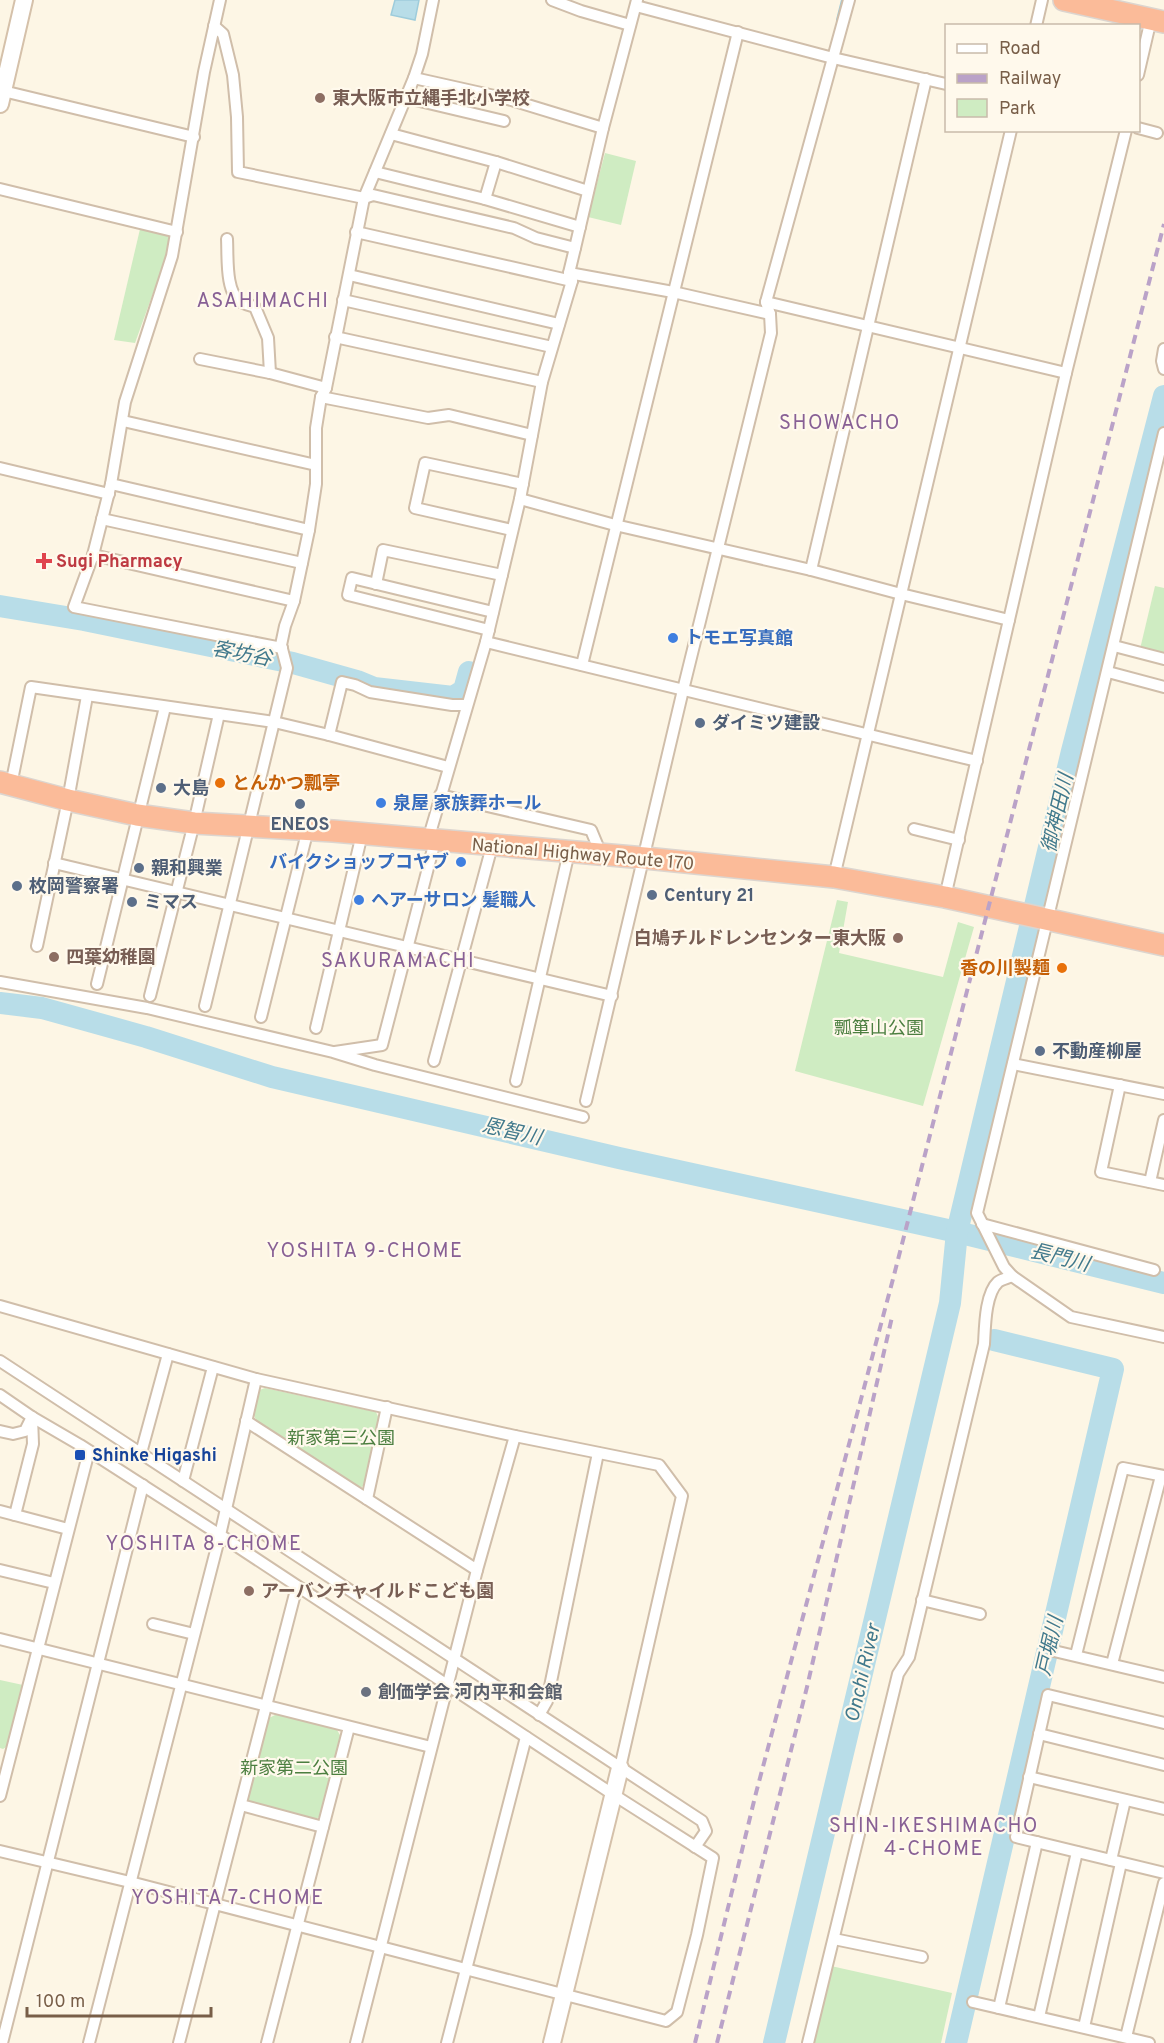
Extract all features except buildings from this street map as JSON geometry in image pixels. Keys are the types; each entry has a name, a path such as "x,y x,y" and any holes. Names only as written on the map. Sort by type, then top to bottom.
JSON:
{"highway":[{"path":"1064,0 1158,21"},
{"name":"National Highway Route 170","path":"6,784 137,815 194,823 602,854 834,878 945,897 1164,945"}],"street":[{"path":"24,0 2,98 194,137"},
{"path":"220,0 204,72 177,232 162,289 125,402 110,489 93,555 74,607 282,648"},
{"path":"205,1006 287,668 282,648 285,626 294,601 309,530 316,484 316,428 356,232 364,198 407,98 422,54 433,0"},
{"path":"552,0 630,25"},
{"path":"586,1101 683,690 771,333 770,314 766,302 849,0"},
{"path":"1036,24 1042,0"},
{"path":"333,1052 381,1045 408,948 440,795 489,630 520,499 542,382 571,277 588,191 636,3 833,58 945,84"},
{"path":"1140,70 1158,21"},
{"path":"214,26 223,34 233,75 237,117 238,172 364,198 373,195 514,228 536,238 575,248"},
{"path":"582,665 738,32"},
{"path":"414,78 508,99 603,128"},
{"path":"811,570 926,79"},
{"path":"407,98 504,121"},
{"path":"1140,129 1156,133"},
{"path":"834,878 1011,132"},
{"path":"945,897 1066,373 1126,132"},
{"path":"391,134 496,162 588,191"},
{"path":"486,199 496,162"},
{"path":"375,172 486,199 580,227"},
{"path":"0,189 177,232"},
{"path":"356,232 571,277 673,292 770,314"},
{"path":"227,239 230,285 239,301 255,307 268,338 270,373"},
{"path":"349,275 559,324"},
{"path":"343,300 552,347"},
{"path":"766,302 1066,373"},
{"path":"335,337 542,382"},
{"path":"1163,368 1164,349"},
{"path":"200,359 270,373 323,392 428,418 449,415 532,435"},
{"path":"123,421 316,465"},
{"path":"1164,433 1108,672 1049,907 1038,918 1013,1064 977,1213 1004,1267 1012,1276 1071,1317 1164,1337"},
{"path":"513,530 415,508 422,474 425,463 523,484"},
{"path":"0,468 309,530"},
{"path":"520,499 615,525 811,570 1009,620"},
{"path":"102,519 302,563"},
{"path":"376,584 384,550 502,575"},
{"path":"93,555 294,601"},
{"path":"489,630 348,595 352,578 493,612"},
{"path":"486,642 977,761"},
{"path":"1114,646 1164,659"},
{"path":"1108,672 1164,687"},
{"path":"329,735 342,682 370,692 452,705 467,705"},
{"path":"6,784 31,687 274,722 448,767"},
{"path":"37,946 87,696"},
{"path":"97,984 165,707"},
{"path":"150,996 219,714"},
{"path":"440,795 591,831 602,854"},
{"path":"914,829 958,840"},
{"path":"261,1017 308,830"},
{"path":"315,1028 362,834"},
{"path":"435,1061 492,846"},
{"path":"516,1082 569,852"},
{"path":"54,863 612,996"},
{"path":"0,982 147,1008 333,1052 375,1065 583,1117"},
{"path":"1013,1064 1164,1094"},
{"path":"1120,1085 1101,1172 1164,1185"},
{"path":"1150,1182 1164,1120"},
{"path":"984,1227 1154,1270"},
{"path":"808,2043 898,1674 909,1657 984,1344 986,1314 991,1292 999,1281 1012,1276"},
{"path":"0,1306 256,1379 659,1465 682,1496 614,1795 552,2043"},
{"path":"141,1453 168,1354"},
{"path":"0,1361 702,1821 706,1831 695,1847"},
{"path":"183,1481 213,1367"},
{"path":"89,2043 220,1535 256,1379"},
{"path":"0,1395 220,1535 713,1858 698,1935 677,2012 666,2021 130,1882 0,1851"},
{"path":"367,1499 387,1407"},
{"path":"0,1431 13,1434 25,1431 32,1417"},
{"path":"15,1515 33,1443 32,1417"},
{"path":"246,1421 477,1570"},
{"path":"356,2043 477,1570 515,1436"},
{"path":"0,1796 5,1754 38,1648 89,1451"},
{"path":"539,1715 547,1701 598,1453"},
{"path":"1076,1655 1123,1468 1163,1476 1112,1664"},
{"path":"1,2043 143,1485"},
{"path":"0,1511 68,1529"},
{"path":"0,1570 54,1583"},
{"path":"179,2043 297,1586"},
{"path":"922,1600 980,1614"},
{"path":"153,1624 194,1634"},
{"path":"0,1639 431,1747"},
{"path":"1054,1651 1164,1677"},
{"path":"1164,1723 1048,1695 1016,1837 1164,1873"},
{"path":"267,2043 349,1727"},
{"path":"1039,1734 1164,1765"},
{"path":"447,2043 526,1737"},
{"path":"1029,1777 1164,1809"},
{"path":"1084,2027 1116,1862 1125,1800"},
{"path":"241,1806 323,1827"},
{"path":"999,2008 1037,1842"},
{"path":"1039,2017 1077,1852"},
{"path":"1126,2037 1164,1884"},
{"path":"834,1939 922,1957"},
{"path":"973,2002 1149,2043"}],"green space":[{"path":"605,153 636,161 621,225 588,217"},
{"path":"140,229 167,236 172,241 135,343 114,340"},
{"path":"1155,586 1164,588 1164,656 1140,649"},
{"name":"瓢箪山公園","path":"837,900 848,902 839,953 943,977 958,922 974,927 923,1106 795,1071"},
{"name":"新家第三公園","path":"265,1388 376,1412 380,1421 365,1485 358,1489 258,1424 251,1409 254,1392"},
{"path":"0,1680 23,1685 9,1745 3,1749 0,1748"},
{"name":"新家第二公園","path":"277,1714 336,1728 341,1737 322,1815 313,1821 251,1805 248,1800 267,1719"},
{"path":"831,1966 952,1993 941,2043 811,2043"}],"water":[{"path":"395,0 419,0 415,20 391,15"}],"waterway":[{"path":"838,20 843,0"},
{"name":"御神田川","path":"774,2043 950,1303 957,1232 1072,751 1164,396"},
{"name":"客坊谷","path":"0,606 84,620 293,663 374,688 453,697 464,690 469,672"},
{"name":"恩智川","path":"0,1003 42,1008 146,1037 272,1077 619,1158 957,1232 1164,1283"},
{"name":"戸堀川","path":"956,2043 1113,1369 994,1340"}],"railway":[{"path":"695,2043 756,1793 893,1279 1164,224"},
{"path":"717,2043 807,1687 892,1317"}],"place":[{"name":"東大阪市立縄手北小学校","path":"320,98"},
{"name":"Sugi Pharmacy","path":"44,561"},
{"name":"トモエ写真館","path":"673,638"},
{"name":"ダイミツ建設","path":"700,723"},
{"name":"とんかつ瓢亭","path":"220,783"},
{"name":"大島","path":"161,788"},
{"name":"泉屋 家族葬ホール","path":"381,803"},
{"name":"ENEOS","path":"300,804"},
{"name":"バイクショップコヤブ","path":"461,862"},
{"name":"親和興業","path":"139,868"},
{"name":"枚岡警察署","path":"17,886"},
{"name":"Century 21","path":"652,895"},
{"name":"ヘアーサロン 髪職人","path":"359,900"},
{"name":"ミマス","path":"132,902"},
{"name":"白鳩チルドレンセンター東大阪","path":"898,938"},
{"name":"四葉幼稚園","path":"54,957"},
{"name":"香の川製麺","path":"1062,968"},
{"name":"不動産柳屋","path":"1040,1051"},
{"name":"Shinke Higashi","path":"80,1455"},
{"name":"アーバンチャイルドこども園","path":"249,1591"},
{"name":"創価学会 河内平和会館","path":"366,1692"}],"district":[{"name":"ASAHIMACHI","path":"263,300"},
{"name":"SHOWACHO","path":"840,422"},
{"name":"SAKURAMACHI","path":"398,960"},
{"name":"YOSHITA 9-CHOME","path":"365,1250"},
{"name":"YOSHITA 8-CHOME","path":"204,1543"},
{"name":"SHIN-IKESHIMACHO 4-CHOME","path":"934,1836"},
{"name":"YOSHITA 7-CHOME","path":"228,1897"}],"water label":[{"name":"長門川","path":"1060,1257"},
{"name":"Onchi River","path":"862,1673"}]}
